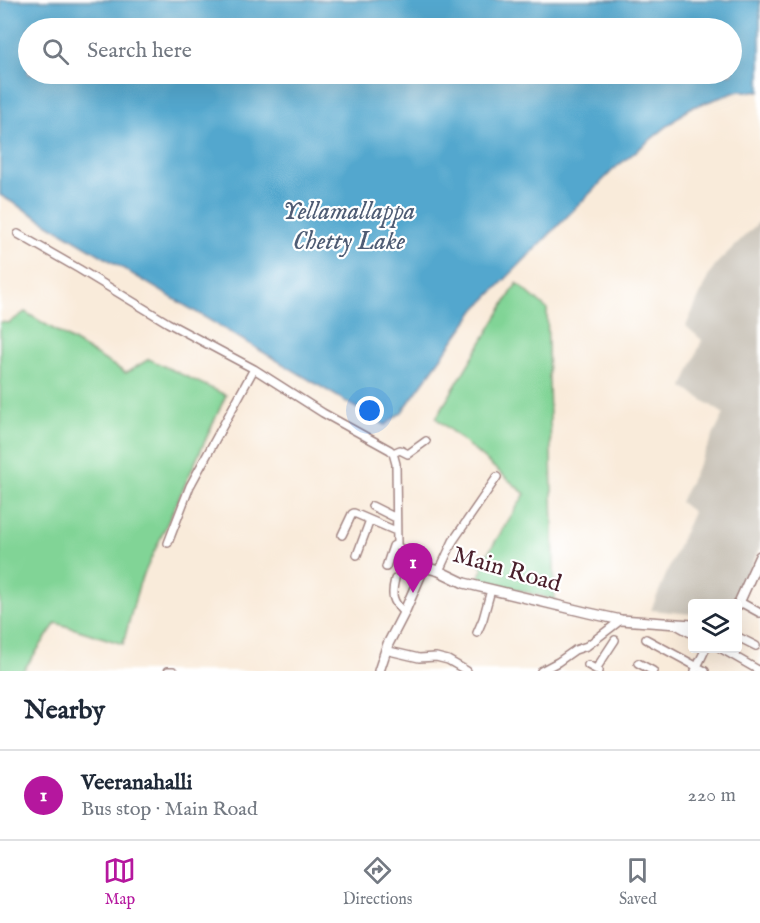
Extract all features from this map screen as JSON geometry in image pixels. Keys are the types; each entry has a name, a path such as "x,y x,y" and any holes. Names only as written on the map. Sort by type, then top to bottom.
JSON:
{"street":[{"path":"18,234 168,323 254,369 323,412 388,448 393,453 396,464 397,544 399,548 419,560 424,567"},
{"path":"168,543 190,486 254,369"},
{"path":"393,453 400,450 408,454 426,441"},
{"path":"438,571 453,541 496,477"},
{"path":"372,506 396,518"},
{"path":"342,535 353,513 396,531"},
{"path":"357,555 370,520"},
{"path":"386,567 392,549 397,544"},
{"path":"741,599 760,556"},
{"name":"Main Road","path":"379,671 386,650 424,567 464,583 621,620 688,625"},
{"path":"395,579 393,596 397,606 404,613"},
{"path":"477,633 491,590"},
{"path":"742,604 760,613"},
{"path":"542,671 558,663 575,650 587,646 621,620"},
{"path":"674,624 688,631"},
{"path":"646,639 696,669 705,671"},
{"path":"742,639 756,646"},
{"path":"588,665 598,670 615,640"},
{"path":"386,650 419,658 436,657 450,661 467,671"},
{"path":"696,669 704,653"},
{"path":"729,653 760,671"},
{"path":"447,671 450,661"},
{"path":"558,663 560,671"},
{"path":"638,663 653,671"},
{"path":"168,671 173,671"}],"shaded area":[{"path":"760,221 760,547 737,599 688,599 688,614 651,610 693,512 680,502 724,414 683,387 702,340 686,326 716,264"}],"green space":[{"path":"517,283 547,309 555,600 478,579 483,568 480,566 525,494 436,418"},
{"path":"25,312 126,373 149,359 226,395 139,585 123,644 56,623 23,671 0,671 0,322 9,323"}],"water":[{"name":"Yellamallappa Chetty Lake","path":"0,0 760,0 760,92 739,91 690,108 614,169 476,309 402,412 385,425 0,195"}],"place":[{"name":"Veeranahalli","path":"413,593"}]}
